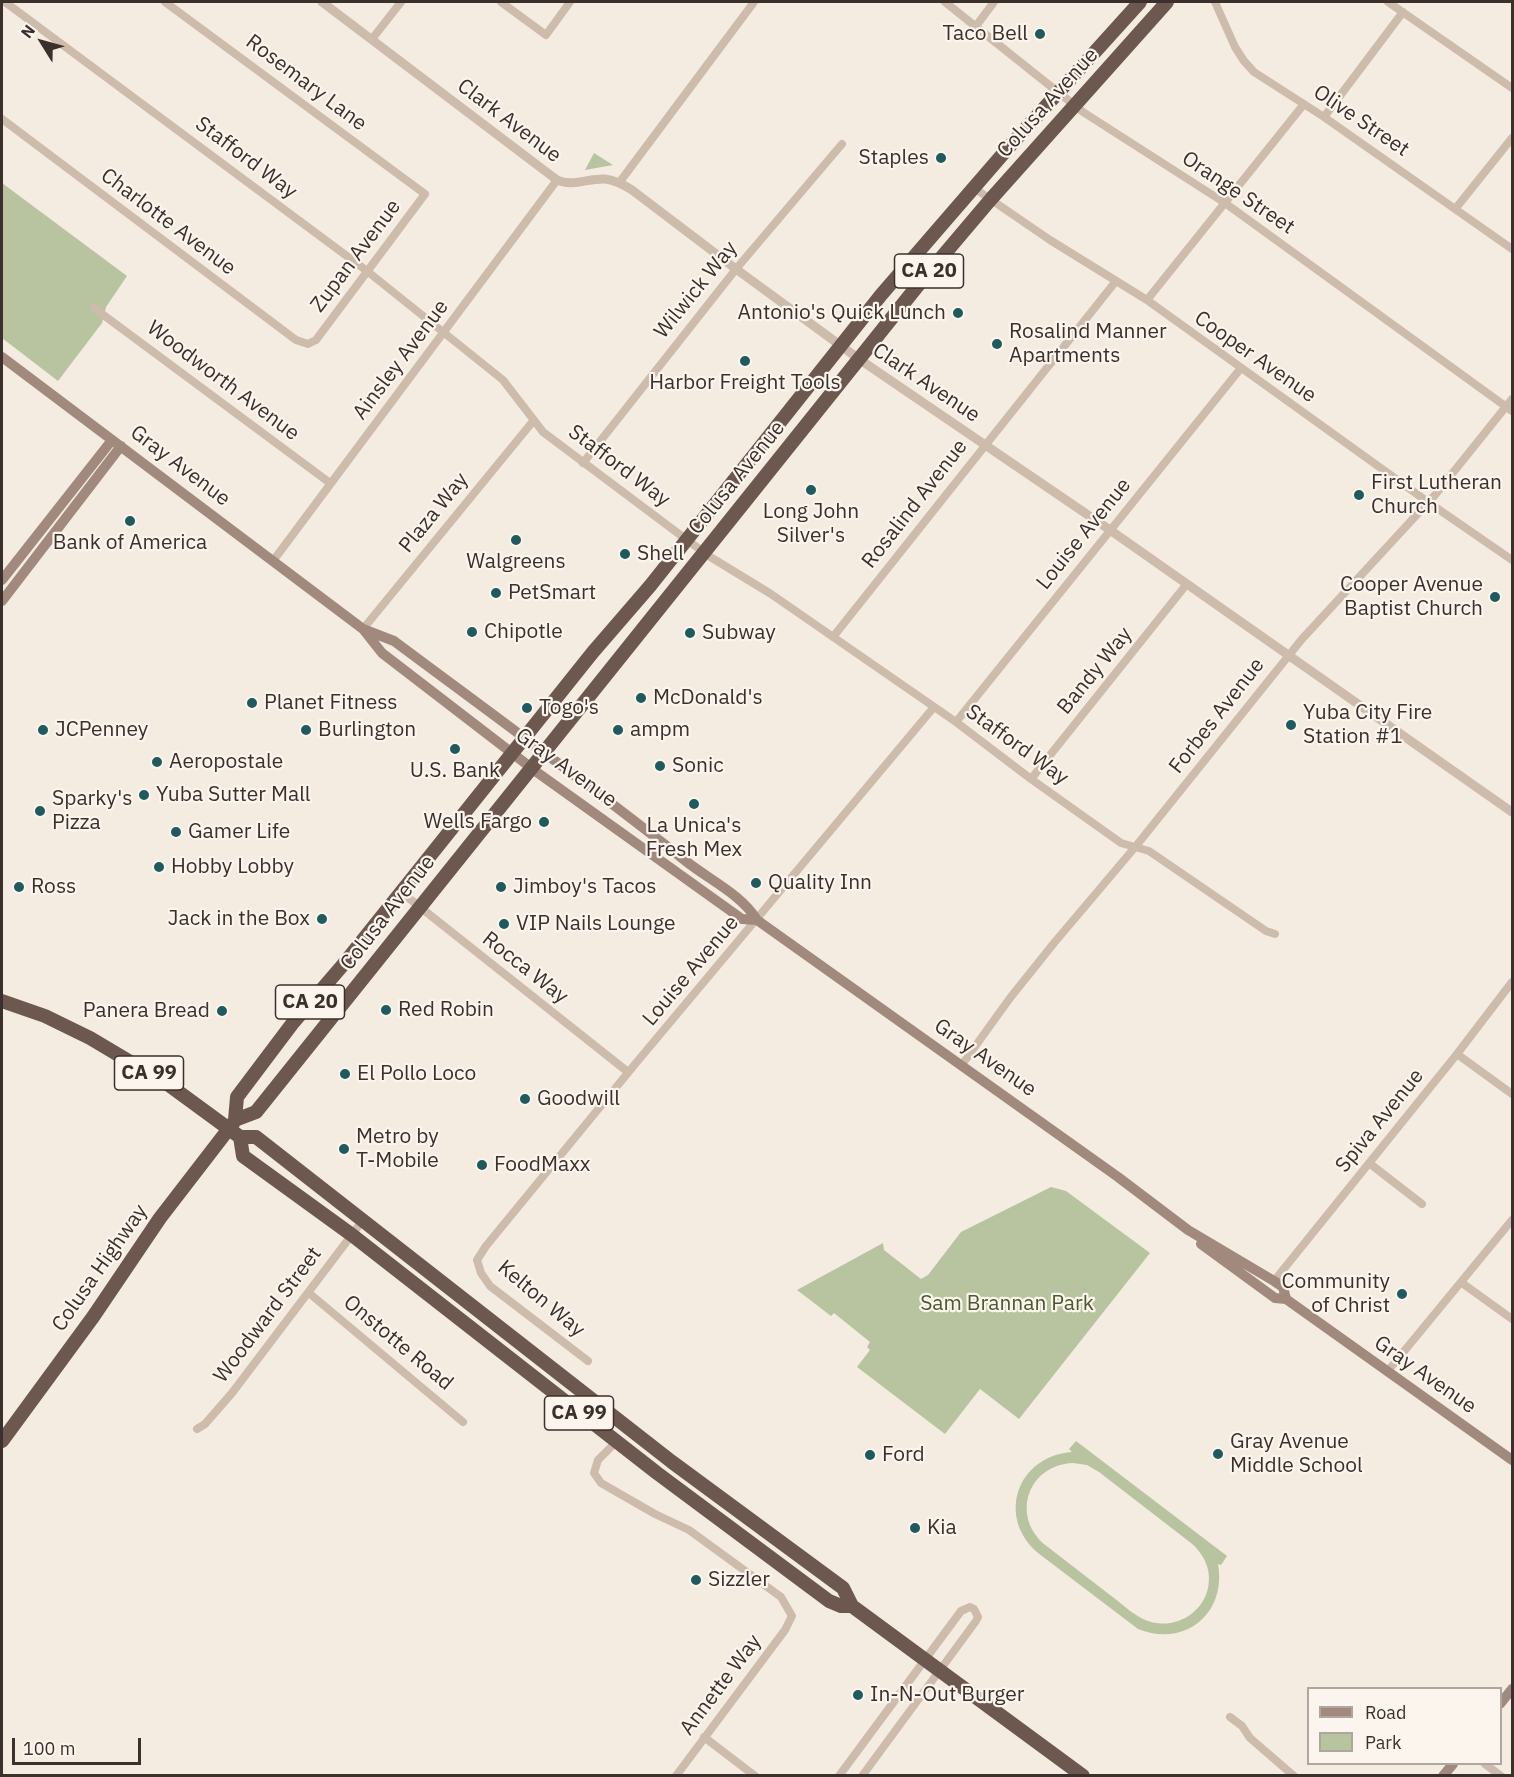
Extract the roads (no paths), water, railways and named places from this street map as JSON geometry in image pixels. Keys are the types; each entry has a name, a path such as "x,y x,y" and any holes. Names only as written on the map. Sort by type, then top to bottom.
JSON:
{"highway":[{"name":"Colusa Avenue","path":"235,1129 237,1097 292,1024 687,540 896,277 1140,2"},
{"name":"Colusa Avenue","path":"235,1129 256,1112 919,284 991,199 1167,2"},
{"name":"CA 99","path":"2,1001 45,1016 111,1050 235,1129 256,1137 672,1462 843,1588 852,1606 1083,1776"},
{"name":"CA 99","path":"235,1129 243,1156 352,1235 616,1442 829,1601 841,1606 852,1606"},
{"name":"Colusa Highway","path":"2,1441 93,1317 156,1224 235,1129"}],"main road":[{"name":"Gray Avenue","path":"2,357 363,629 382,653 531,768 742,919 757,920"},
{"path":"2,580 116,443"},
{"path":"2,601 116,443"},
{"name":"Gray Avenue","path":"363,629 394,641 750,908 757,920 1118,1177 1188,1230 1283,1287 1286,1299"},
{"name":"Gray Avenue","path":"1188,1230 1190,1236 1266,1292 1275,1298 1286,1299 1512,1460"},
{"path":"1502,1702 1512,1689"}],"street":[{"name":"Stafford Way","path":"5,2 367,271 503,380 543,432 687,540 771,594 956,722 1121,843 1149,850 1266,931 1275,934"},
{"name":"Rosemary Lane","path":"165,2 425,194"},
{"name":"Clark Avenue","path":"322,2 556,180 565,183 604,179 632,190 860,359 1110,530 1512,812"},
{"path":"372,39 401,2"},
{"path":"501,2 546,35 570,2"},
{"path":"619,183 754,2"},
{"name":"Orange Street","path":"945,2 1074,105 1225,204 1509,409"},
{"path":"976,26 994,2"},
{"name":"Olive Street","path":"1215,2 1235,47 1254,72 1324,117 1512,249"},
{"path":"1388,2 1512,88"},
{"path":"1324,117 1403,12"},
{"path":"1147,300 1304,104"},
{"name":"Charlotte Avenue","path":"2,119 296,340 308,344 316,340"},
{"path":"1456,208 1512,138"},
{"name":"Wilwick Way","path":"583,463 736,269 842,144"},
{"name":"Ainsley Avenue","path":"273,561 556,180"},
{"name":"Cooper Avenue","path":"974,188 1147,300 1512,560"},
{"name":"Zupan Avenue","path":"316,340 425,194"},
{"name":"Rosalind Avenue","path":"833,637 1116,281"},
{"name":"Woodworth Avenue","path":"94,308 330,483"},
{"name":"Louise Avenue","path":"956,722 1241,368"},
{"name":"Forbes Avenue","path":"961,1066 1010,998 1136,846 1288,655 1428,502 1509,409 1512,399"},
{"name":"Plaza Way","path":"363,629 534,420"},
{"name":"Bandy Way","path":"1031,779 1186,585"},
{"name":"Louise Avenue","path":"477,1260 628,1072 934,707"},
{"name":"Rocca Way","path":"401,892 628,1072"},
{"name":"Spiva Avenue","path":"1274,1281 1458,1054 1512,982"},
{"path":"1458,1054 1512,1094"},
{"path":"1369,1163 1422,1204"},
{"name":"Woodward Street","path":"197,1429 205,1424 232,1393 363,1220"},
{"path":"1388,1372 1512,1220"},
{"name":"Kelton Way","path":"477,1260 481,1274 490,1286 588,1361"},
{"path":"1462,1283 1512,1319"},
{"name":"Onstotte Road","path":"309,1293 463,1422"},
{"name":"Annette Way","path":"616,1442 598,1460 594,1473 601,1483 655,1514 689,1530 781,1597 792,1616 785,1630 676,1776"},
{"path":"838,1776 961,1611 965,1608 974,1609 978,1617 862,1776"},
{"path":"1230,1717 1242,1726 1250,1738 1294,1776"},
{"path":"704,1737 755,1776"},
{"path":"1486,1765 1501,1776"}],"place":[{"name":"Taco Bell","path":"1040,34"},
{"name":"Staples","path":"941,158"},
{"name":"Antonio's Quick Lunch","path":"958,313"},
{"name":"Rosalind Manner Apartments","path":"997,344"},
{"name":"Harbor Freight Tools","path":"745,361"},
{"name":"Long John Silver's","path":"811,490"},
{"name":"First Lutheran Church","path":"1359,495"},
{"name":"Bank of America","path":"130,521"},
{"name":"Walgreens","path":"516,540"},
{"name":"Shell","path":"625,554"},
{"name":"PetSmart","path":"496,593"},
{"name":"Cooper Avenue Baptist Church","path":"1495,597"},
{"name":"Chipotle","path":"472,632"},
{"name":"Subway","path":"690,633"},
{"name":"McDonald's","path":"641,698"},
{"name":"Planet Fitness","path":"252,703"},
{"name":"Togo's","path":"527,708"},
{"name":"Yuba City Fire Station #1","path":"1291,725"},
{"name":"JCPenney","path":"43,730"},
{"name":"Burlington","path":"306,730"},
{"name":"ampm","path":"618,730"},
{"name":"U.S. Bank","path":"455,749"},
{"name":"Aeropostale","path":"157,762"},
{"name":"Sonic","path":"660,766"},
{"name":"Yuba Sutter Mall","path":"144,795"},
{"name":"La Unica's Fresh Mex","path":"694,804"},
{"name":"Sparky's Pizza","path":"40,811"},
{"name":"Wells Fargo","path":"544,822"},
{"name":"Gamer Life","path":"176,832"},
{"name":"Hobby Lobby","path":"159,867"},
{"name":"Quality Inn","path":"756,883"},
{"name":"Ross","path":"19,887"},
{"name":"Jimboy's Tacos","path":"501,887"},
{"name":"Jack in the Box","path":"322,919"},
{"name":"VIP Nails Lounge","path":"504,924"},
{"name":"Red Robin","path":"386,1010"},
{"name":"Panera Bread","path":"222,1011"},
{"name":"El Pollo Loco","path":"345,1074"},
{"name":"Goodwill","path":"525,1099"},
{"name":"Metro by T-Mobile","path":"344,1149"},
{"name":"FoodMaxx","path":"482,1165"},
{"name":"Community of Christ","path":"1402,1294"},
{"name":"Gray Avenue Middle School","path":"1218,1454"},
{"name":"Ford","path":"870,1455"},
{"name":"Kia","path":"915,1528"},
{"name":"Sizzler","path":"696,1580"},
{"name":"In-N-Out Burger","path":"858,1695"}],"park label":[{"name":"Sam Brannan Park","path":"1007,1304"}]}
